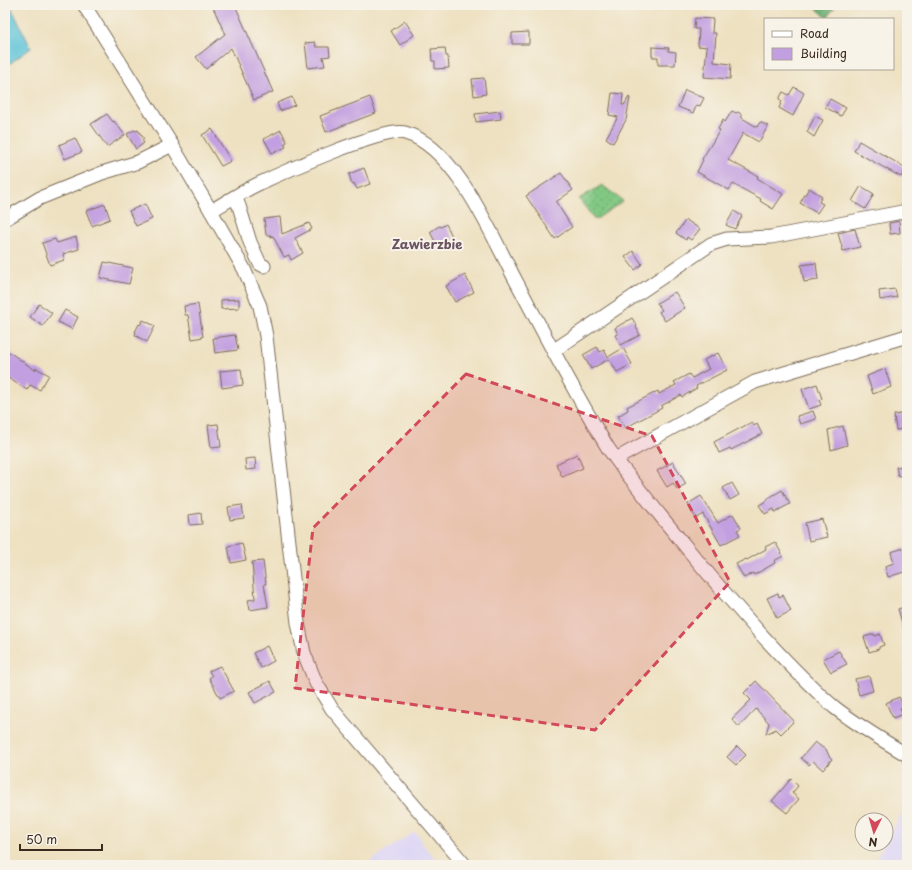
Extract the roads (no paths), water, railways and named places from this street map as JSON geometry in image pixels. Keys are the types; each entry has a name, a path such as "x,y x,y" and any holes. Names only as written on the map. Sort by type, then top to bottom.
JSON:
{"street":[{"path":"84,5 172,145 211,211 244,269 260,306 266,336 298,623 304,653 316,683 332,709 465,865"},
{"path":"211,211 254,186 280,174 373,138 399,131 418,138 433,149 447,163 473,198 553,351 616,459 655,510 732,603 778,653 834,706 870,733 907,755"},
{"path":"5,219 40,198 102,173 138,162 172,145"},
{"path":"235,197 250,242 260,264 264,266"},
{"path":"553,351 711,244 727,239 770,237 907,211"},
{"path":"616,459 755,382 907,336"}],"water":[{"path":"5,5 10,5 31,48 5,67"}],"district":[{"name":"Zawierzbie","path":"427,244"}]}
